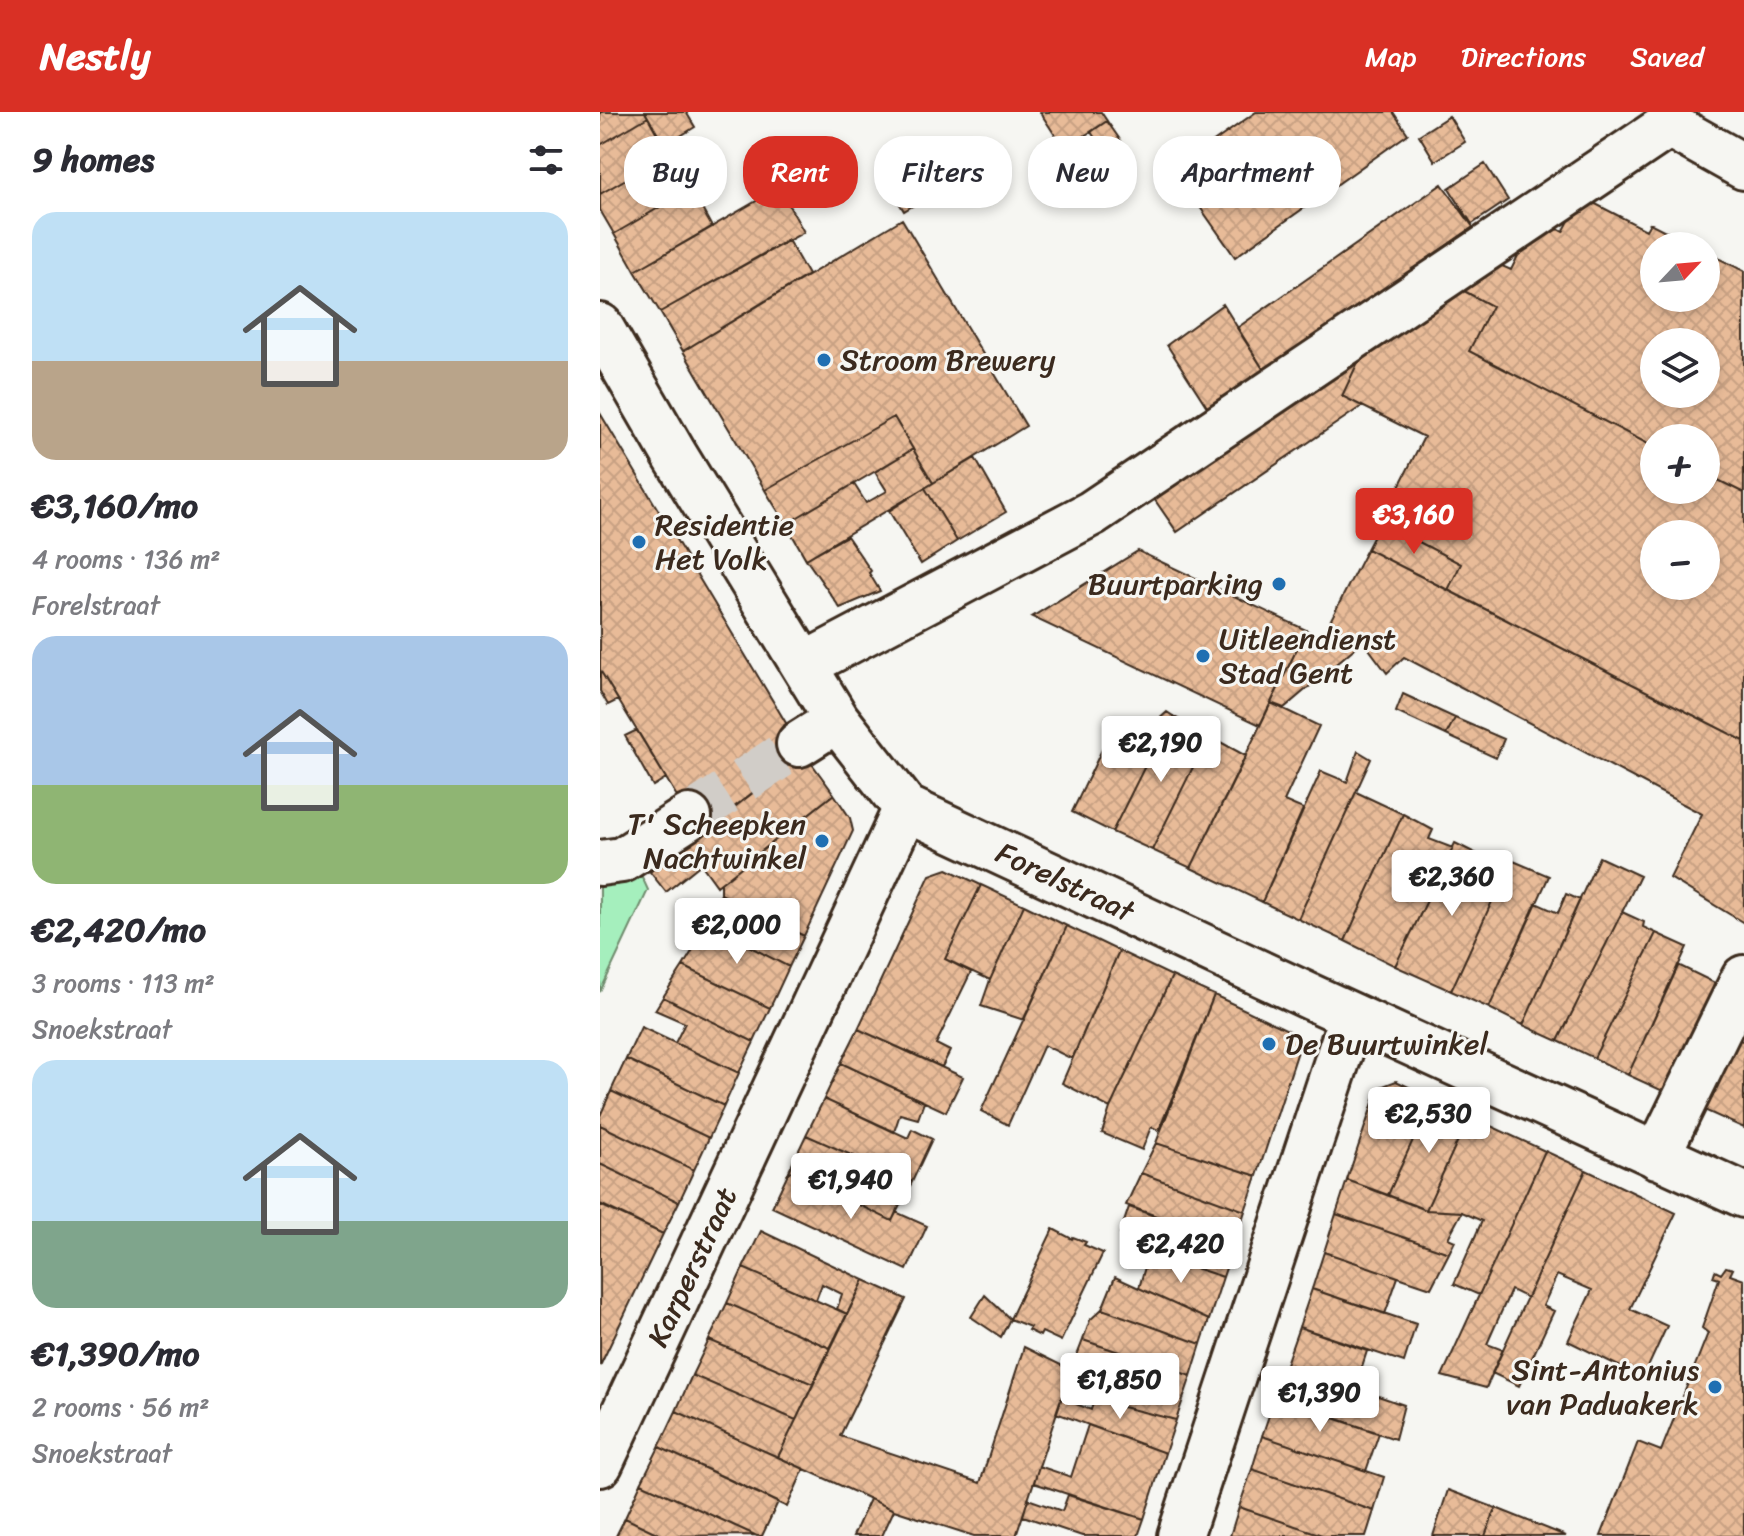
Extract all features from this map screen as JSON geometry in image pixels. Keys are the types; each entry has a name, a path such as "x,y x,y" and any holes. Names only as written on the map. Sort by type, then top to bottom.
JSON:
{"street":[{"path":"804,665 1092,513 1669,125 1744,167"},
{"name":"Forelstraat","path":"600,326 674,454 837,720 906,808 1744,1195"},
{"path":"799,744 837,720"},
{"name":"Karperstraat","path":"600,1464 906,808"},
{"path":"600,863 622,860 689,817"},
{"path":"1657,1156 1744,978"},
{"path":"1180,1536 1352,1016"}],"green space":[{"path":"678,799 637,866 648,890 600,992 600,848"}],"building":[{"path":"600,112 645,112 648,117 600,145"},
{"path":"645,112 686,112 695,127 680,136 658,136"},
{"path":"1040,112 1101,112 1107,121 1084,136 1056,136"},
{"path":"1256,112 1393,112 1408,134 1341,182 1341,136 1222,136"},
{"path":"1449,116 1465,142 1435,161 1419,135"},
{"path":"648,117 659,136 624,136 624,180 600,194 600,145"},
{"path":"1107,121 1117,136 1094,136 1091,132"},
{"path":"1485,164 1508,200 1472,224 1449,188"},
{"path":"624,180 624,208 658,208 614,234 600,210 600,194"},
{"path":"1442,184 1473,227 1265,372 1237,328"},
{"path":"1582,197 1646,230 1650,223 1668,232 1640,232 1640,312 1720,312 1720,259 1744,271 1744,493 1720,481 1720,424 1640,424 1640,440 1469,351 1492,306 1451,284 1486,259 1511,270 1534,223 1541,220 1563,232"},
{"path":"658,208 702,208 712,227 635,271 614,234"},
{"path":"744,208 790,208 804,232 660,312 635,271"},
{"path":"1201,208 1304,208 1235,257"},
{"path":"902,219 1026,426 933,483 894,417 765,490 683,351"},
{"path":"788,240 808,275 683,351 660,312"},
{"path":"1451,284 1492,306 1469,351 1640,440 1640,504 1720,504 1720,481 1744,493 1744,741 1448,590 1461,564 1381,522 1424,437 1342,396 1368,341"},
{"path":"1223,304 1265,372 1209,410 1167,345"},
{"path":"1368,341 1342,396 1362,406 1177,532 1150,493"},
{"name":"Residentie Het Volk","path":"600,413 804,753 700,834 600,670"},
{"path":"894,417 913,449 786,524 765,490"},
{"path":"913,449 933,483 806,559 786,524 854,484 866,503 887,491 875,472"},
{"path":"975,458 1006,512 957,541 925,488"},
{"path":"925,488 957,541 921,564 889,511"},
{"path":"1381,522 1461,564 1448,590 1367,549"},
{"path":"847,536 871,571 869,573 880,591 840,608 806,559"},
{"path":"1367,549 1744,741 1744,923 1670,878 1702,814 1404,657 1387,673 1363,641 1284,708 1271,703 1306,630 1322,637"},
{"name":"Uitleendienst Stad Gent","path":"1138,551 1306,630 1260,725 1032,617"},
{"path":"600,670 618,700 608,705 600,691"},
{"path":"1403,694 1455,718 1446,735 1396,712"},
{"path":"1271,703 1319,726 1284,801 1303,809 1262,902 1191,868"},
{"path":"1167,712 1176,718 1158,740 1112,832 1072,812 1110,733 1127,719 1148,729"},
{"path":"1176,718 1213,738 1201,751 1152,850 1112,832 1158,740"},
{"path":"1455,718 1504,739 1496,758 1446,735"},
{"path":"637,730 666,778 653,786 625,736"},
{"path":"1213,738 1246,756 1191,868 1152,850 1201,751"},
{"path":"1358,751 1371,759 1298,919 1262,902 1321,771 1347,782"},
{"path":"804,753 834,794 717,886 701,864 666,892 650,872"},
{"path":"1356,792 1403,814 1345,941 1298,919"},
{"path":"834,794 850,818 853,831 804,936 721,894 721,883"},
{"path":"1403,814 1433,830 1429,839 1453,848 1395,966 1345,941"},
{"path":"1455,843 1507,869 1451,991 1395,966"},
{"path":"1599,857 1640,876 1558,1041 1523,1025"},
{"path":"1511,860 1549,876 1489,1008 1451,991"},
{"path":"947,869 981,885 945,959 971,972 936,1044 950,1051 942,1067 858,1029 930,875"},
{"path":"981,885 1024,905 990,980 945,959"},
{"path":"721,894 804,936 789,967 708,925"},
{"path":"1566,894 1580,900 1523,1025 1489,1008 1536,903 1558,913"},
{"path":"1024,905 1067,926 1024,1020 981,1006"},
{"path":"1622,912 1644,922 1643,927 1656,933 1594,1058 1558,1041"},
{"path":"708,925 789,967 770,1008 683,966"},
{"path":"1067,926 1119,951 1072,1059 1044,1045 1008,1125 981,1111"},
{"path":"1656,933 1687,947 1628,1075 1594,1058"},
{"path":"1119,951 1172,976 1110,1108 1062,1083"},
{"path":"1678,965 1717,984 1665,1092 1628,1075"},
{"path":"683,966 770,1008 754,1042 663,997"},
{"path":"1172,976 1214,995 1159,1130 1151,1127 1142,1150 1102,1133 1110,1108"},
{"path":"1214,995 1292,1032 1299,1048 1257,1176 1156,1143"},
{"path":"663,997 754,1042 739,1073 675,1043 685,1023 655,1010"},
{"path":"641,1027 739,1073 724,1106 626,1059"},
{"path":"858,1029 963,1077 946,1112 841,1063"},
{"path":"1737,1038 1744,1042 1744,1128 1702,1109"},
{"path":"626,1059 724,1106 709,1138 611,1091"},
{"path":"841,1063 924,1102 918,1119 900,1114 894,1132 824,1099"},
{"path":"1396,1081 1432,1098 1388,1195 1347,1180 1378,1088"},
{"path":"611,1091 709,1138 694,1170 600,1125 600,1116"},
{"path":"1432,1098 1469,1116 1426,1210 1388,1195"},
{"path":"824,1099 908,1138 912,1129 932,1139 912,1182 806,1135"},
{"path":"1469,1116 1545,1151 1479,1295 1454,1284 1482,1221 1462,1212 1426,1210"},
{"path":"600,1125 694,1170 679,1202 600,1164"},
{"path":"806,1135 912,1182 892,1221 789,1171"},
{"path":"1156,1143 1257,1176 1245,1211 1141,1173"},
{"path":"1545,1151 1586,1170 1527,1298 1511,1290 1487,1344 1503,1350 1486,1388 1442,1376"},
{"path":"600,1164 679,1202 663,1234 600,1204"},
{"path":"1586,1170 1676,1213 1630,1309 1667,1326 1643,1378 1568,1341 1592,1290 1557,1275 1543,1306 1554,1311 1519,1386 1492,1373"},
{"path":"789,1171 892,1221 896,1212 927,1226 907,1270 772,1207"},
{"path":"1141,1173 1245,1211 1234,1244 1126,1205"},
{"path":"1347,1180 1426,1210 1462,1212 1448,1238 1455,1241 1449,1253 1336,1214"},
{"path":"600,1205 663,1234 600,1366"},
{"path":"1129,1207 1234,1244 1223,1277 1149,1253 1152,1245 1120,1234"},
{"path":"1336,1214 1449,1253 1431,1288 1324,1252"},
{"path":"1053,1229 1086,1242 1084,1245 1103,1253 1061,1341 1042,1332 1040,1336 1028,1330 1030,1327 1010,1319"},
{"path":"761,1231 864,1280 847,1314 837,1309 842,1294 822,1284 816,1300 743,1268"},
{"path":"1324,1252 1398,1277 1385,1314 1312,1289"},
{"path":"1149,1253 1223,1277 1209,1320 1139,1288"},
{"name":"Sint-Antonius van Paduakerk","path":"1726,1267 1733,1269 1730,1275 1744,1280 1744,1536 1601,1536 1638,1442 1661,1451 1708,1333 1702,1328 1719,1279 1713,1277 1715,1271 1721,1274"},
{"path":"743,1268 847,1314 830,1348 727,1303"},
{"path":"1115,1277 1209,1320 1201,1344 1102,1309"},
{"path":"864,1280 906,1299 840,1436 980,1483 1024,1347 1071,1370 1016,1536 974,1536 894,1510 778,1457"},
{"path":"1312,1289 1416,1324 1404,1362 1299,1327"},
{"path":"985,1295 1010,1319 1001,1337 971,1317"},
{"path":"727,1303 830,1348 813,1384 709,1340"},
{"path":"1102,1309 1201,1344 1191,1376 1083,1340 1090,1320"},
{"path":"1299,1327 1367,1351 1355,1388 1286,1364"},
{"path":"709,1340 813,1384 796,1420 692,1375"},
{"path":"1083,1340 1191,1376 1176,1420 1094,1400 1065,1387"},
{"path":"1286,1364 1404,1405 1395,1439 1275,1398"},
{"path":"692,1375 796,1420 778,1457 676,1411"},
{"path":"1065,1387 1079,1393 1076,1404 1091,1410 1094,1400 1176,1420 1165,1453 1056,1413"},
{"path":"1275,1398 1379,1433 1366,1471 1262,1436"},
{"path":"676,1411 804,1469 787,1507 659,1447"},
{"path":"1088,1425 1165,1453 1144,1519 1034,1483 1039,1466 1071,1477"},
{"path":"1262,1436 1384,1477 1374,1511 1252,1469"},
{"path":"659,1447 778,1502 762,1536 641,1483"},
{"path":"1252,1469 1374,1511 1366,1536 1325,1536 1239,1507"},
{"path":"641,1483 755,1535 663,1536 625,1518"},
{"path":"1448,1490 1496,1508 1485,1536 1433,1536"},
{"path":"1068,1495 1144,1519 1138,1536 1082,1536 1023,1516 1028,1499 1062,1511"},
{"path":"870,1499 894,1510 882,1536 853,1536"},
{"path":"1239,1507 1325,1536 1230,1536"},
{"name":"Sint-Antonius van Paduakerk","path":"1496,1508 1566,1536 1485,1536"},
{"path":"625,1518 663,1536 616,1536"}],"tunnel":[{"path":"689,817 799,744"}],"place":[{"name":"Stroom Brewery","path":"824,360"},
{"name":"Residentie Het Volk","path":"639,542"},
{"name":"Buurtparking","path":"1279,584"},
{"name":"Uitleendienst Stad Gent","path":"1203,656"},
{"name":"T' Scheepken Nachtwinkel","path":"822,841"},
{"name":"De Buurtwinkel","path":"1269,1044"},
{"name":"Sint-Antonius van Paduakerk","path":"1715,1387"}]}
